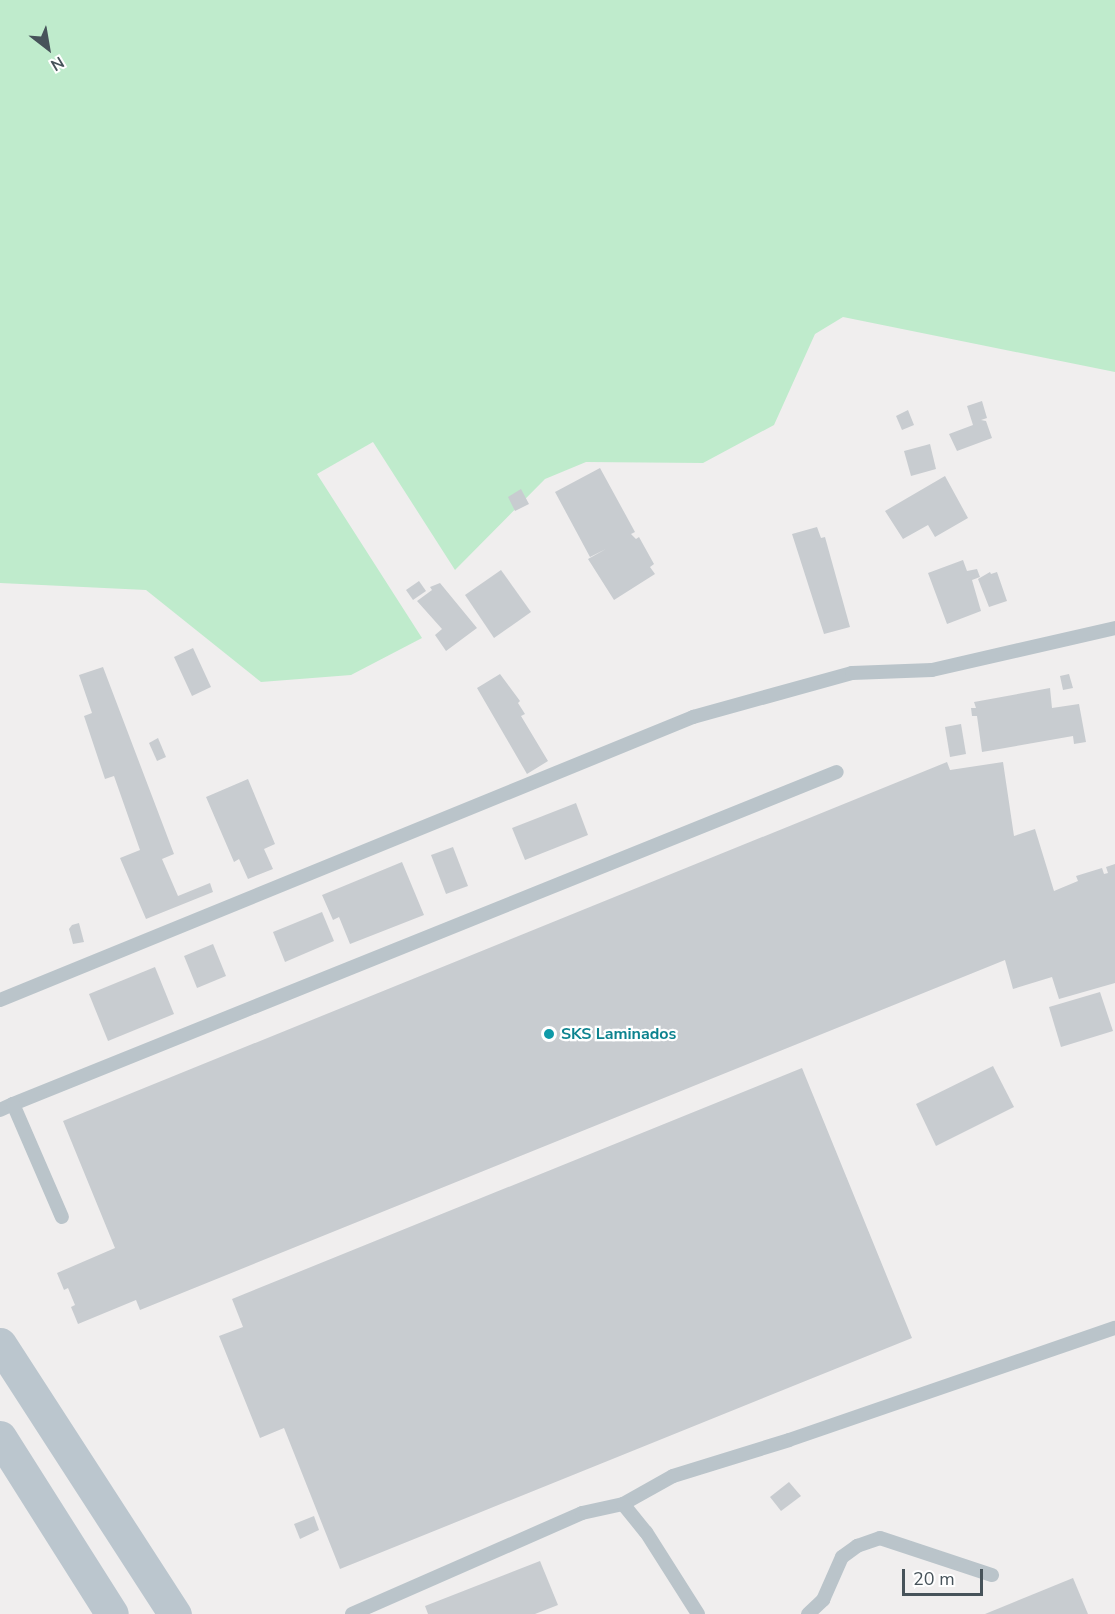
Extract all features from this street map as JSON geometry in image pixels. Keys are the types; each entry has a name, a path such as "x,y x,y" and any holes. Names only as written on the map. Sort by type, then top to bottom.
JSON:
{"main road":[{"path":"0,1344 175,1614"},
{"path":"0,1437 112,1614"}],"lane":[{"path":"0,1000 693,717 852,673 932,670 1115,628"},
{"path":"62,1217 6,1107 837,772"},
{"path":"352,1614 582,1513 623,1504 673,1476 789,1440 1115,1328"},
{"path":"623,1504 646,1532 698,1614"},
{"path":"808,1614 823,1600 842,1557 857,1546 880,1538 992,1575"}],"green space":[{"path":"0,0 1115,0 1115,372 843,317 815,334 774,425 703,463 586,462 545,479 455,570 373,442 317,474 422,638 351,675 261,682 146,590 0,583"}],"building":[{"path":"982,401 987,418 981,420 986,421 992,438 957,451 949,434 973,425 967,406"},
{"path":"908,410 914,425 902,430 896,416"},
{"path":"930,444 936,469 911,476 904,451"},
{"path":"600,468 635,532 631,534 636,539 639,537 654,564 650,567 655,574 614,600 588,559 606,549 590,557 555,492"},
{"path":"945,476 968,518 935,537 928,525 903,539 885,511"},
{"path":"521,489 529,504 515,511 508,497"},
{"path":"817,527 821,538 825,537 850,627 824,634 792,534"},
{"path":"963,560 967,571 977,569 980,577 972,580 981,611 947,624 928,573"},
{"path":"501,570 531,612 494,638 465,595"},
{"path":"990,572 991,574 997,572 1007,601 989,607 978,579"},
{"path":"419,581 426,591 413,600 406,590"},
{"path":"440,583 477,628 446,651 435,635 442,629 417,601 432,590 430,587"},
{"path":"193,648 211,687 192,696 174,657"},
{"path":"103,667 174,854 162,859 178,896 210,883 213,892 146,919 120,858 140,850 114,776 105,779 84,716 92,713 79,675"},
{"path":"500,674 520,701 518,703 525,714 521,716 548,761 527,774 477,688"},
{"path":"1069,674 1073,688 1063,690 1060,676"},
{"path":"1050,688 1052,708 1079,704 1086,742 1074,744 1073,736 982,752 977,716 972,716 971,708 976,708 974,702"},
{"path":"961,724 966,754 950,757 945,727"},
{"path":"158,738 166,757 157,761 149,743"},
{"name":"SKS Laminados","path":"947,762 950,770 1003,762 1014,836 1035,829 1054,891 1078,881 1076,876 1102,868 1104,874 1108,873 1106,867 1115,864 1115,983 1059,999 1052,977 1013,989 1005,960 140,1310 136,1300 78,1324 71,1307 75,1305 68,1288 64,1290 57,1273 115,1248 63,1121"},
{"path":"248,779 275,844 264,849 273,869 248,879 239,859 234,862 206,797"},
{"path":"576,803 588,835 525,860 512,828"},
{"path":"453,847 468,886 446,894 431,855"},
{"path":"402,862 424,915 350,944 339,917 333,920 322,895"},
{"path":"322,912 334,941 285,962 273,932"},
{"path":"79,923 84,942 73,944 69,929 72,925"},
{"path":"213,944 226,976 197,988 184,956"},
{"path":"155,967 174,1014 108,1041 89,994"},
{"path":"1100,992 1113,1031 1061,1047 1049,1007"},
{"path":"993,1066 1014,1107 936,1146 916,1104"},
{"path":"802,1068 912,1338 340,1569 284,1428 260,1438 219,1336 243,1327 232,1299"},
{"path":"789,1482 801,1496 781,1511 770,1497"},
{"path":"314,1516 319,1530 300,1539 294,1524"},
{"path":"540,1561 558,1605 535,1614 428,1614 425,1606"},
{"path":"1073,1578 1088,1614 985,1614"}],"place":[{"name":"SKS Laminados","path":"549,1034"}]}
